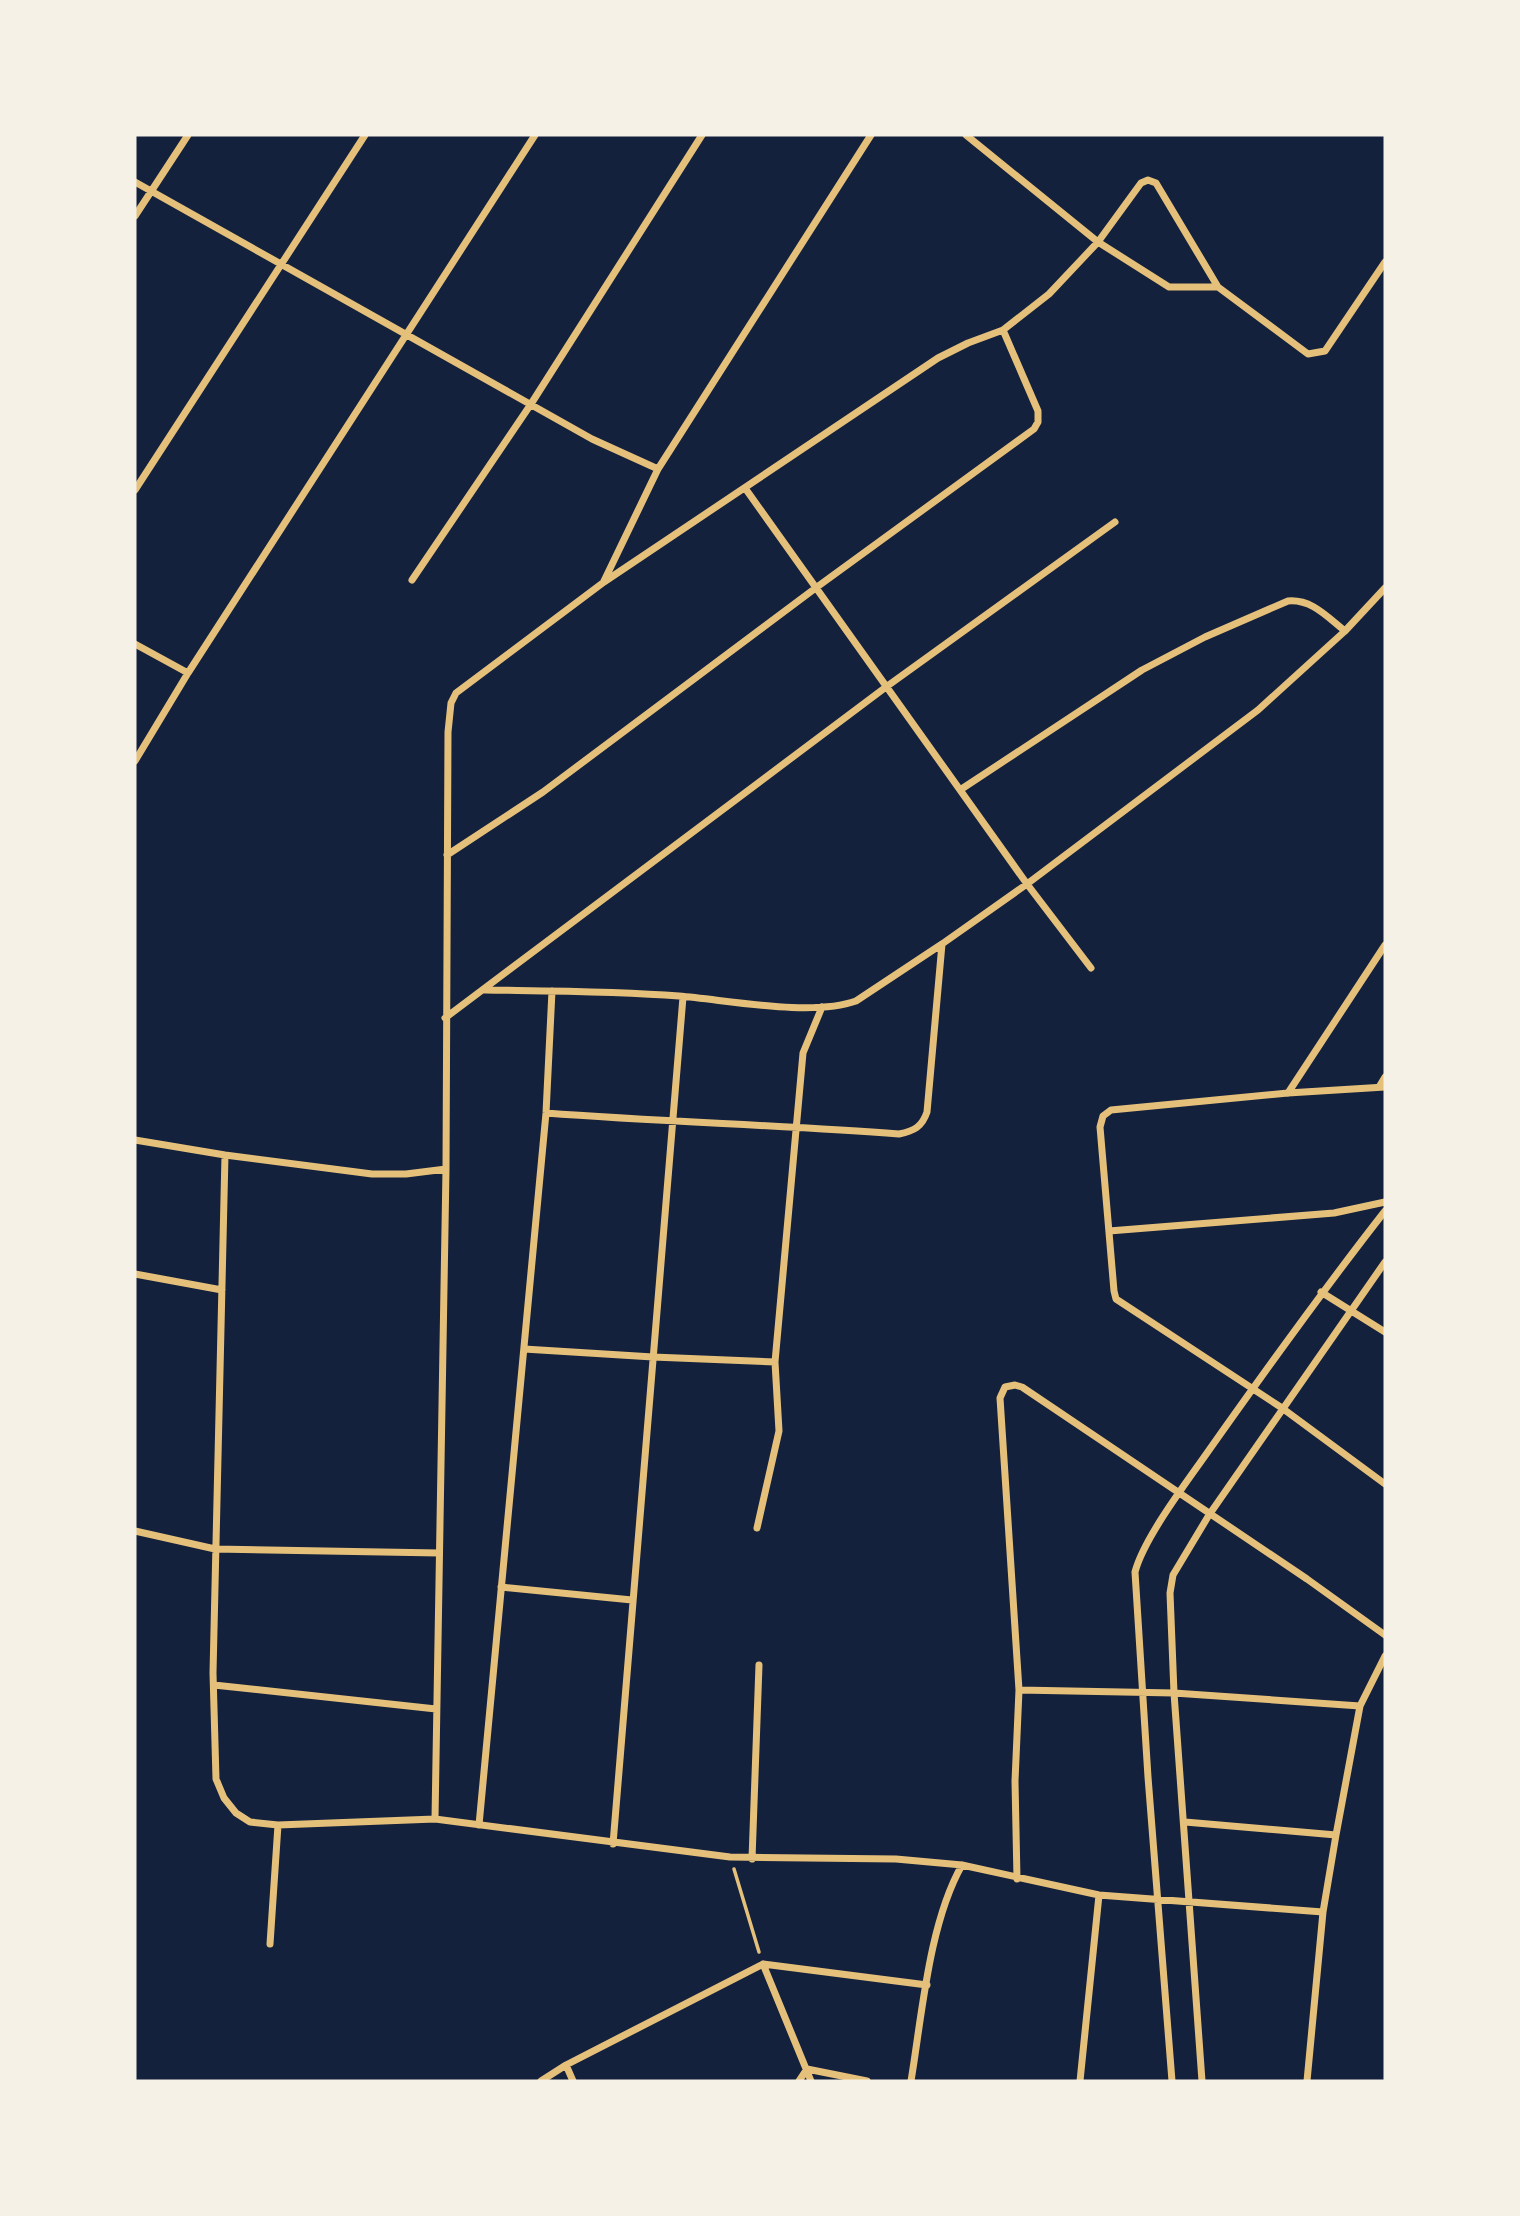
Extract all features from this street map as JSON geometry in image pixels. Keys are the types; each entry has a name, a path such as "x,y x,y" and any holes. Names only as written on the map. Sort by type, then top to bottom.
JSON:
{"street":[{"path":"135,216 188,135"},
{"path":"135,490 365,135"},
{"path":"135,761 188,673 535,135"},
{"path":"412,580 531,404 702,135"},
{"path":"604,582 658,469 871,135"},
{"path":"966,135 1098,242 1169,287 1218,287"},
{"path":"435,1819 446,1169 449,717 456,693 604,582 948,352 1003,330 1049,294 1098,242 1140,183 1148,180 1156,183 1218,287 1308,354 1325,351 1385,262"},
{"path":"135,182 592,439 658,469"},
{"path":"447,855 543,792 1034,429 1038,422 1038,411 1003,330"},
{"path":"745,488 1027,884 1091,968"},
{"path":"445,1018 886,687 1115,522"},
{"path":"485,990 683,997 719,1002 822,1007 856,1001 1027,884 1258,710 1345,631 1385,588"},
{"path":"960,790 1142,670 1205,637 1288,601 1310,603 1345,631"},
{"path":"135,644 188,673"},
{"path":"546,1113 899,1134 919,1127 927,1112 942,944"},
{"path":"1287,1093 1385,945"},
{"path":"479,1825 546,1113 552,991"},
{"path":"612,1844 683,997"},
{"path":"757,1528 779,1431 775,1362 803,1054 822,1007"},
{"path":"1385,1077 1382,1087 1111,1110 1103,1116 1100,1127 1116,1298 1282,1408 1385,1484"},
{"path":"135,1140 372,1174 406,1174 446,1169"},
{"path":"225,1155 212,1620 216,1779 224,1798 236,1814 250,1822 278,1825 435,1819 612,1844 752,1859 896,1859 962,1865 1099,1895 1323,1912"},
{"path":"1109,1231 1334,1213 1385,1202"},
{"path":"1172,2081 1135,1572 1143,1553 1179,1493 1321,1292 1385,1210"},
{"path":"1202,2081 1174,1693 1170,1593 1173,1575 1209,1515 1385,1262"},
{"path":"135,1274 222,1290"},
{"path":"1321,1292 1385,1332"},
{"path":"524,1349 775,1362"},
{"path":"1017,1879 1015,1781 1019,1689 1000,1398 1005,1387 1022,1387 1385,1634"},
{"path":"135,1531 215,1549 439,1553"},
{"path":"501,1587 632,1600"},
{"path":"1307,2081 1323,1912 1336,1835 1360,1706 1385,1656"},
{"path":"752,1859 759,1665"},
{"path":"214,1685 436,1709"},
{"path":"1019,1689 1174,1693 1360,1706"},
{"path":"1185,1822 1336,1835"},
{"path":"270,1944 278,1825"},
{"path":"911,2081 927,1984 945,1902 962,1865"},
{"path":"1080,2081 1099,1895"},
{"path":"541,2081 566,2065 763,1964 927,1984"},
{"path":"763,1964 811,2081"},
{"path":"566,2065 573,2081"},
{"path":"799,2081 807,2069"},
{"path":"807,2069 867,2081"}],"path":[{"path":"730,1857 763,1964"}]}
